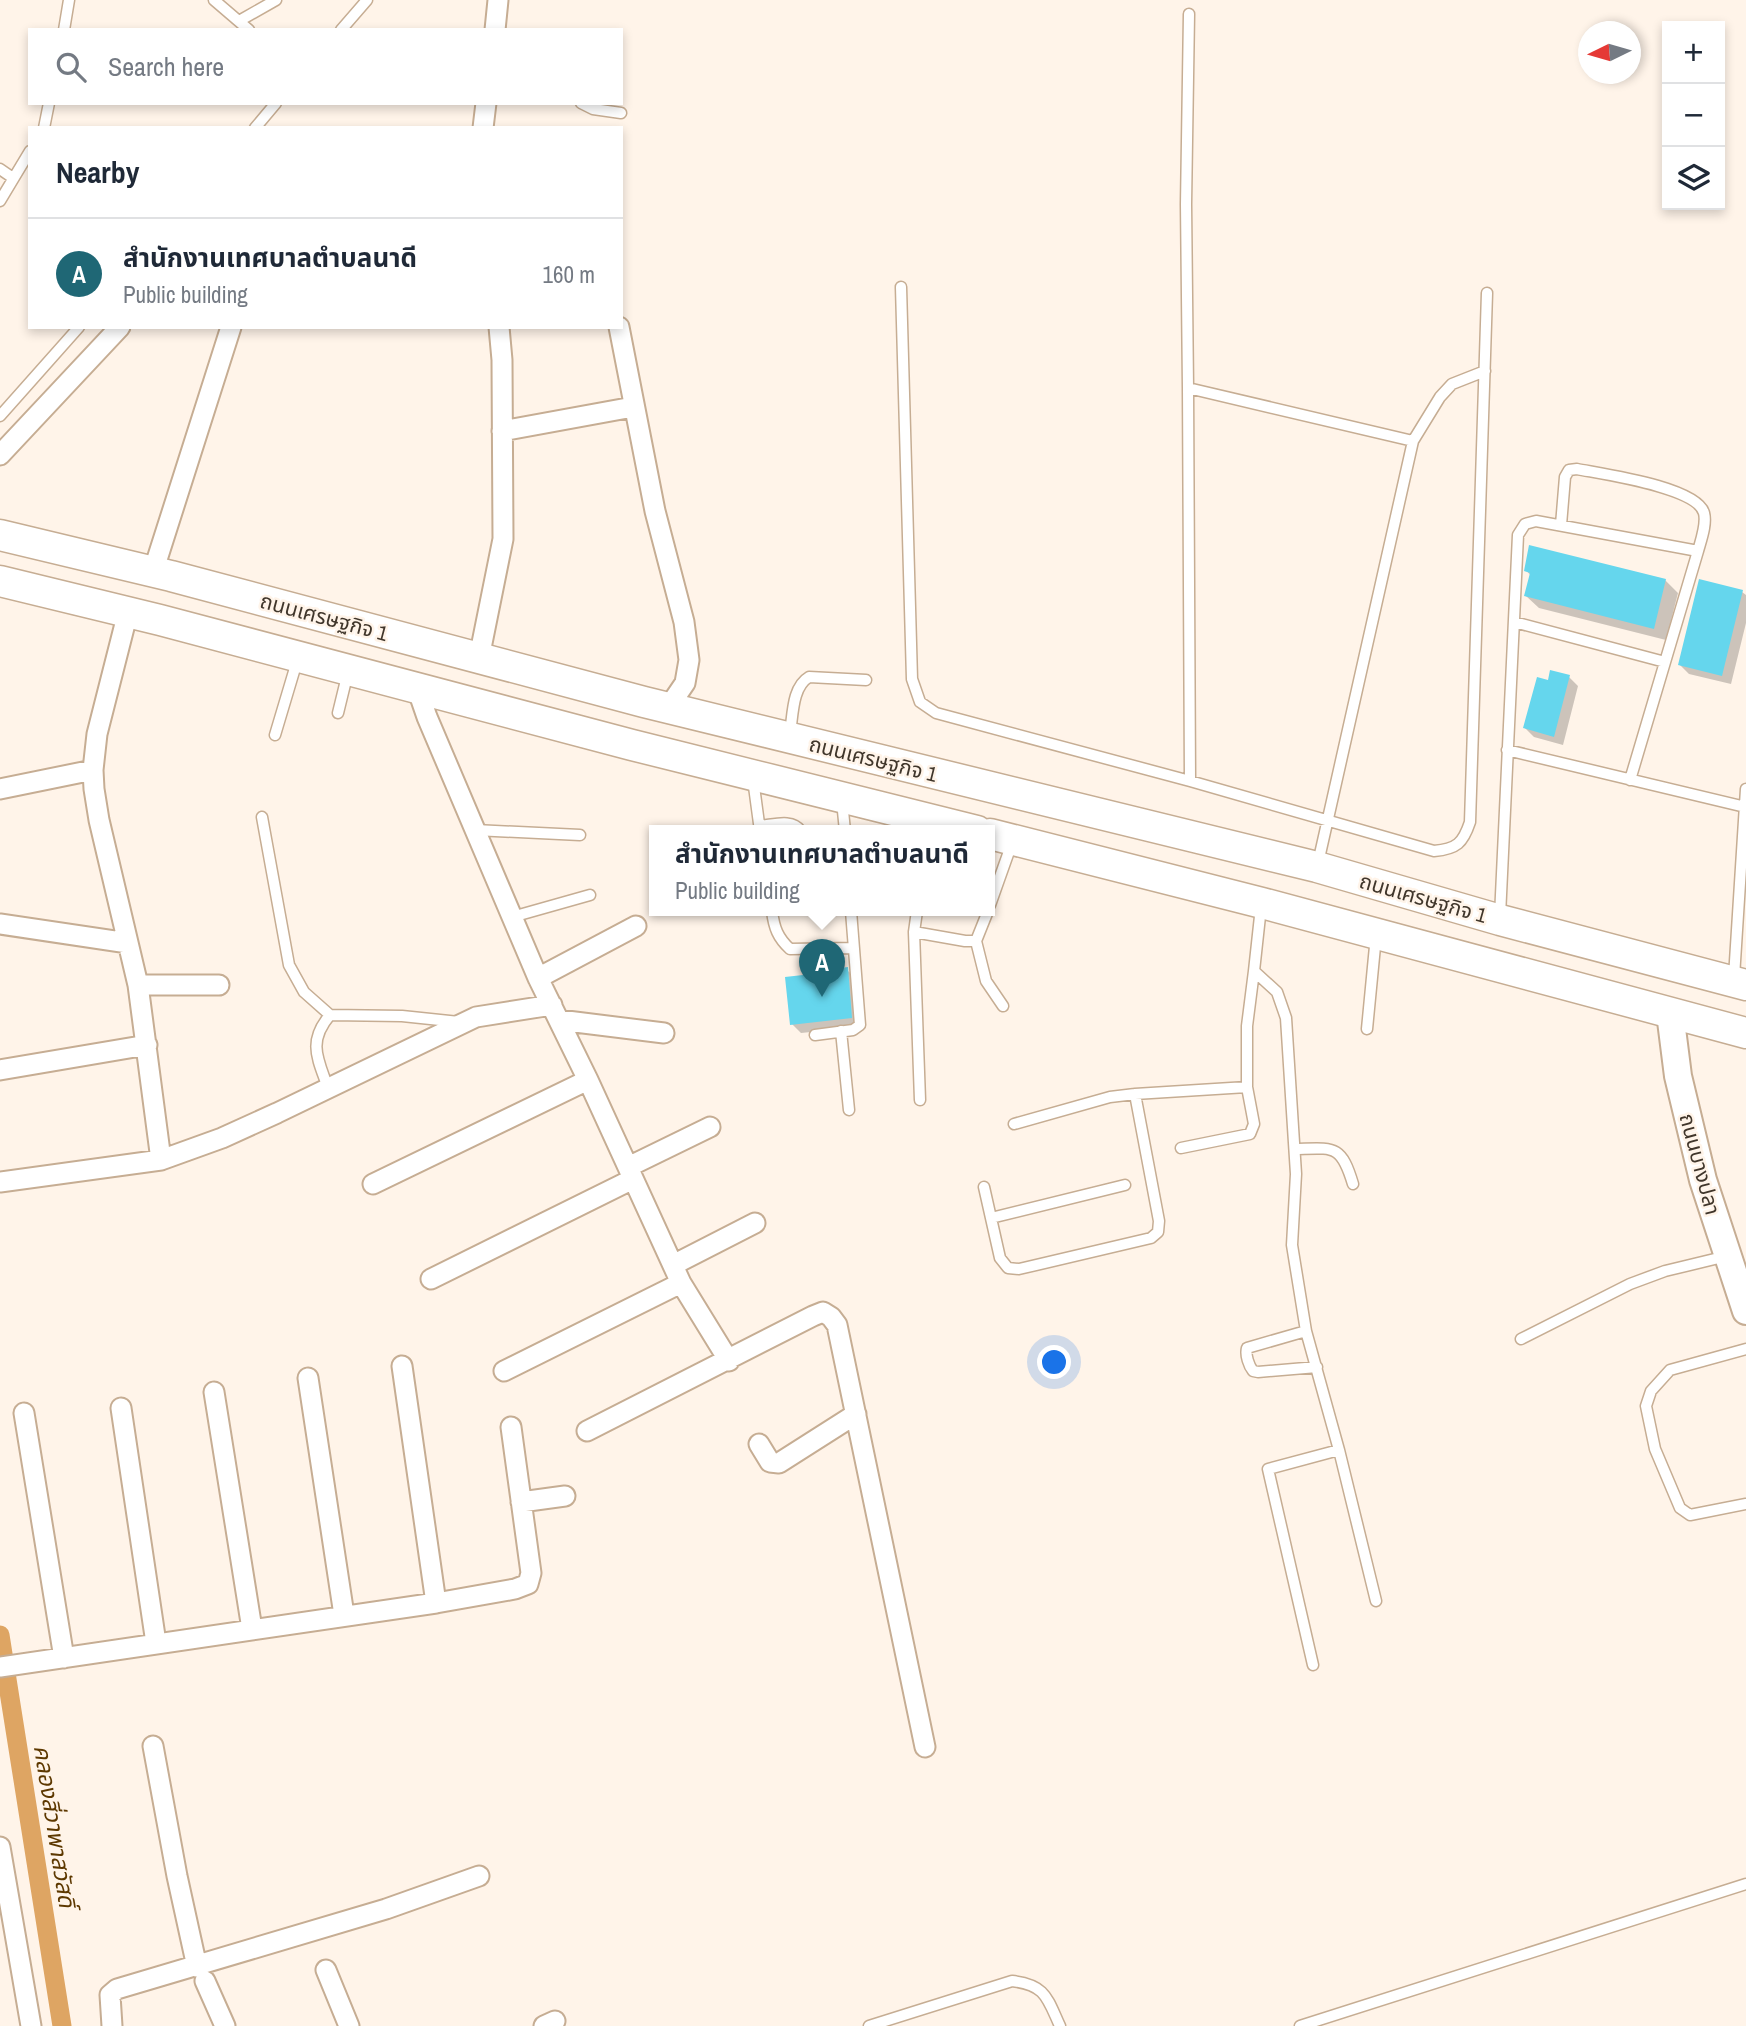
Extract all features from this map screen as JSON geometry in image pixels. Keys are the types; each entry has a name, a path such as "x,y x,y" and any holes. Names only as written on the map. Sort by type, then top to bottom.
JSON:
{"main road":[{"name":"ถนนเศรษฐกิจ 1","path":"0,535 153,572 668,708 1317,867 1500,920 1740,983"},
{"path":"0,581 842,797 927,825"},
{"path":"1001,837 1262,903 1746,1033"},
{"path":"1562,983 1575,940"},
{"path":"1670,1013 1682,968"}],"street":[{"path":"495,28 498,0"},
{"path":"483,126 486,105"},
{"path":"0,455 118,329"},
{"path":"153,572 230,329"},
{"path":"479,657 503,539 502,360 499,329"},
{"path":"619,329 655,511 684,622 689,660 685,683 668,708"},
{"path":"502,431 633,407"},
{"path":"128,612 97,734 93,770 99,820 138,985 161,1160"},
{"path":"417,688 538,978 677,1274 729,1361"},
{"path":"0,789 93,770"},
{"path":"0,924 128,943"},
{"path":"538,978 636,926"},
{"path":"138,985 219,985"},
{"path":"0,1182 161,1160 222,1138 476,1017 555,1013 664,1033"},
{"name":"ถนนบางปลา","path":"1670,1013 1678,1076 1703,1180 1746,1311"},
{"path":"0,1070 147,1045"},
{"path":"373,1184 588,1080"},
{"path":"430,1279 631,1173 710,1127"},
{"path":"504,1370 677,1274 755,1223"},
{"path":"587,1431 823,1312 831,1317 837,1325 925,1747"},
{"path":"402,1366 436,1603"},
{"path":"308,1378 344,1615"},
{"path":"214,1392 252,1629"},
{"path":"121,1408 156,1643"},
{"path":"24,1413 64,1658"},
{"path":"759,1444 770,1462 779,1463 856,1414"},
{"path":"0,1667 436,1603 515,1589 528,1584 531,1573 511,1427"},
{"path":"521,1502 565,1496"},
{"path":"153,1746 177,1876 201,1974 225,2026"},
{"path":"0,1850 31,2026"},
{"path":"112,2026 110,1995 117,1989 201,1974 480,1876"},
{"path":"326,1970 349,2026"}],"lane":[{"path":"64,28 69,0"},
{"path":"214,0 247,28"},
{"path":"239,21 276,0"},
{"path":"342,28 362,1"},
{"path":"1189,14 1186,204 1190,781"},
{"path":"44,126 49,105"},
{"path":"257,126 274,105"},
{"path":"585,105 593,109 621,113"},
{"path":"0,201 13,178 26,168"},
{"path":"0,169 13,178"},
{"path":"901,287 912,679 920,702 936,713 1190,781 1434,851 1448,850 1465,839 1470,822 1487,293"},
{"path":"0,416 77,329"},
{"path":"1317,867 1413,442 1440,397 1452,384 1485,371"},
{"path":"1188,388 1413,442"},
{"path":"1561,525 1565,477 1569,470 1577,469 1674,489 1700,505 1704,512 1705,522 1698,551 1630,780"},
{"path":"1500,920 1518,535 1525,524 1536,521 1698,551"},
{"path":"1514,622 1665,662"},
{"path":"275,735 298,657"},
{"path":"338,713 349,670"},
{"path":"789,738 798,689 808,677 866,680"},
{"path":"1507,750 1745,807"},
{"path":"752,775 759,825"},
{"path":"1740,983 1746,789"},
{"path":"842,797 844,825"},
{"path":"262,817 289,965 304,992 330,1015 402,1016 463,1022"},
{"path":"475,830 580,835"},
{"path":"995,875 1001,837"},
{"path":"512,917 590,895"},
{"path":"1181,1148 1250,1134 1254,1124 1247,1087 1247,1026 1262,903"},
{"path":"773,916 774,928 790,949 855,948"},
{"path":"815,1035 853,1030 860,1025 852,916"},
{"path":"916,916 914,932 920,1100"},
{"path":"986,916 976,940 986,981 1003,1006"},
{"path":"914,932 964,942 976,940"},
{"path":"1367,1029 1376,934"},
{"path":"1254,971 1277,992 1286,1018 1296,1174 1292,1245 1306,1331 1376,1601"},
{"path":"328,1088 316,1052 316,1039 319,1027 330,1015"},
{"path":"841,1031 849,1110"},
{"path":"1014,1124 1110,1097 1247,1087"},
{"path":"984,1187 1000,1258 1008,1268 1019,1269 1151,1238 1158,1232 1159,1221 1135,1094"},
{"path":"1295,1149 1325,1148 1338,1152 1346,1161 1353,1184"},
{"path":"990,1218 1125,1185"},
{"path":"1521,1339 1630,1284 1665,1271 1727,1256"},
{"path":"1306,1331 1247,1348 1250,1367 1258,1372 1317,1367"},
{"path":"1746,1349 1670,1370 1651,1391 1646,1406 1655,1449 1680,1508 1690,1516 1746,1504"},
{"path":"1313,1665 1268,1469 1339,1450"},
{"path":"1300,2026 1746,1884"},
{"path":"869,2026 1012,1981 1029,1983 1046,1994 1060,2026"}],"building":[{"path":"1529,545 1666,579 1654,629 1524,596 1530,573 1524,571"},
{"path":"1699,579 1743,590 1722,676 1678,665"},
{"path":"1550,670 1570,675 1554,737 1523,728 1537,677 1548,680"},
{"path":"832,957 833,969 848,967 852,1018 790,1025 785,977 812,974 810,960"}],"waterway":[{"name":"คลองสี่วาพาสวัสดิ์","path":"0,1635 62,2026"}],"place":[{"name":"สำนักงานเทศบาลตำบลนาดี","path":"822,997"}]}
